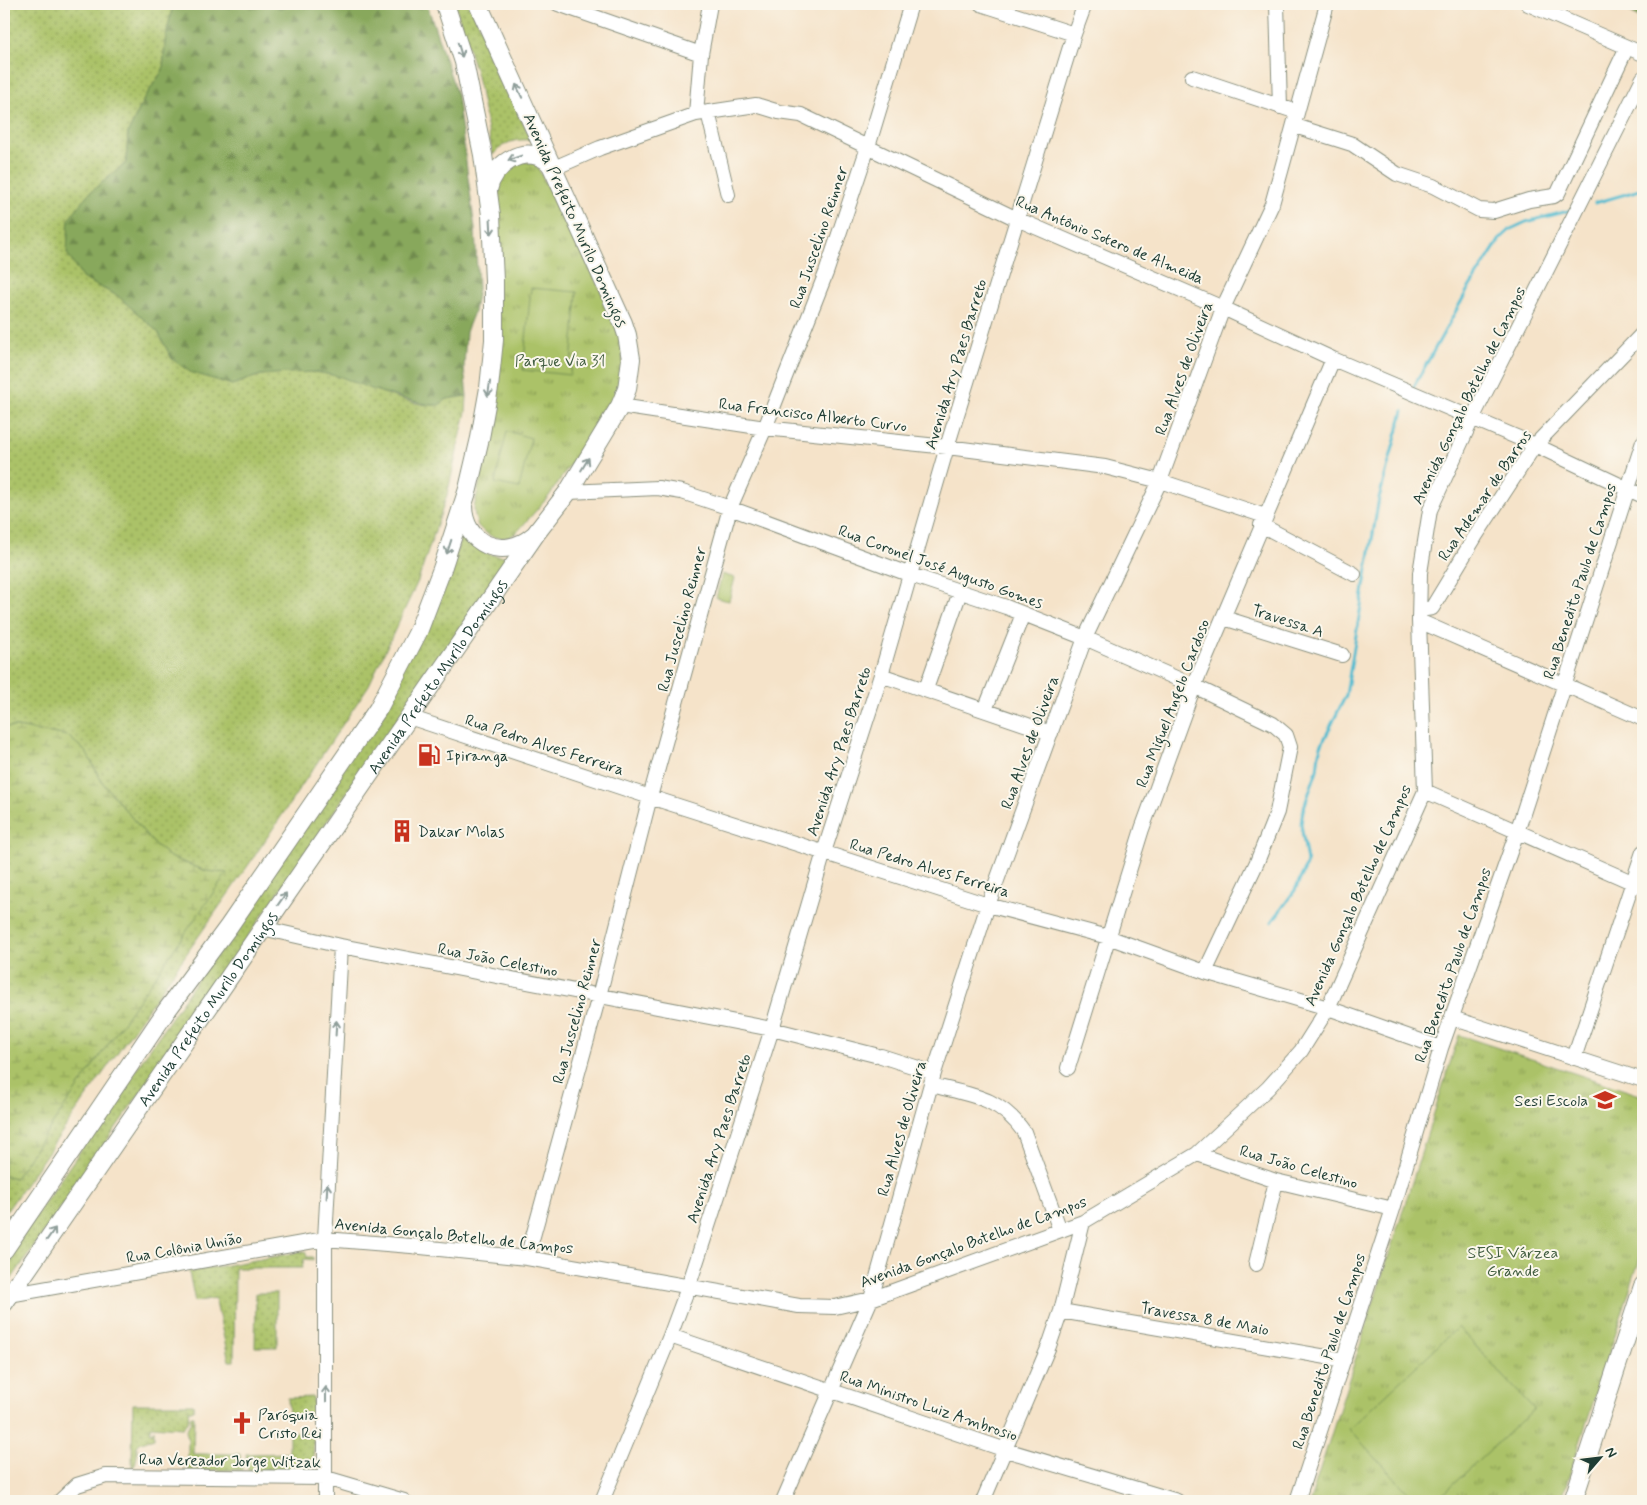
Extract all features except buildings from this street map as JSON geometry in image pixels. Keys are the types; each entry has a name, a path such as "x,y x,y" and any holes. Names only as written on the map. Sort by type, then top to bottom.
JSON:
{"main road":[{"name":"Avenida Prefeito Murilo Domingos","path":"4,1250 167,1010 229,926 378,709 418,632 442,569 464,502 480,438 489,388 494,340 494,281 488,190 474,104 464,62 445,4"},
{"name":"Avenida Prefeito Murilo Domingos","path":"6,1299 537,532 568,492 620,406 627,389 630,370 630,348 627,335 554,168 478,4"},
{"path":"488,190 489,183 496,170 504,162 515,157 529,155 540,157 545,159 554,168"},
{"path":"464,502 467,526 474,536 487,545 500,548 515,547 526,542 537,532"},
{"path":"1573,1501 1643,1286"}],"street":[{"path":"558,4 701,54"},
{"path":"710,4 701,54 702,113 728,195"},
{"name":"Rua Juscelino Reinner","path":"527,1258 599,996 650,797 730,508 765,428 826,273 868,147 911,4"},
{"path":"981,4 1074,34"},
{"name":"Avenida Ary Paes Barreto","path":"602,1501 689,1285 772,1029 824,852 881,674 948,447 1074,34 1085,4"},
{"path":"1277,4 1280,107"},
{"name":"Rua Alves de Oliveira","path":"783,1501 871,1300 933,1079 988,905 1085,638 1160,480 1223,308 1272,204 1328,4"},
{"path":"1528,4 1643,54"},
{"path":"1192,77 1280,107 1296,119 1352,144 1397,174 1433,186 1479,210 1494,211 1529,200 1554,196 1558,193 1627,47"},
{"name":"Avenida Gonçalo Botelho de Campos","path":"341,946 325,1239 527,1258 689,1285 799,1306 835,1306 871,1300 1084,1222 1197,1154 1268,1088 1301,1051 1328,1008 1425,791 1420,573 1430,510 1472,419 1643,78"},
{"name":"Rua Antônio Sotero de Almeida","path":"554,168 600,148 702,113 756,105 779,112 801,115 1018,219 1223,308 1333,359 1535,446 1643,496"},
{"name":"Rua Ademar de Barros","path":"1420,616 1432,608 1475,537 1535,446 1643,334"},
{"name":"Rua Miguel Angelo Cardoso","path":"1068,1068 1142,829 1194,686 1333,359"},
{"name":"Rua Francisco Alberto Curvo","path":"620,406 765,428 948,447 1105,467 1160,480 1263,520 1354,574"},
{"name":"Rua Benedito Paulo de Campos","path":"1297,1501 1393,1210 1441,1048 1516,832 1643,442"},
{"name":"Rua Coronel José Augusto Gomes","path":"568,492 658,488 682,492 1085,638 1194,686 1273,724 1286,735 1290,747 1277,812 1257,862 1205,972"},
{"path":"926,689 960,592"},
{"path":"986,710 1023,614"},
{"path":"1420,616 1643,719"},
{"name":"Travessa A","path":"1224,618 1342,655"},
{"path":"881,674 1051,734"},
{"name":"Rua Pedro Alves Ferreira","path":"410,717 650,797 988,905 1108,937 1205,972 1328,1008 1441,1048"},
{"path":"1425,791 1638,885"},
{"path":"1574,1058 1638,885 1643,852"},
{"name":"Rua João Celestino","path":"262,928 341,946 772,1029 878,1056 1002,1107 1024,1132 1060,1230"},
{"path":"1452,1018 1643,1080"},
{"name":"Rua João Celestino","path":"1197,1154 1276,1181 1393,1210"},
{"path":"1256,1264 1276,1181"},
{"path":"983,1501 1050,1346 1084,1222"},
{"path":"325,1239 325,1501"},
{"name":"Rua Colônia União","path":"6,1299 49,1288 325,1239"},
{"path":"30,1266 36,1283 49,1288"},
{"name":"Travessa 8 de Maio","path":"1061,1311 1344,1360"},
{"name":"Rua Ministro Luiz Ambrosio","path":"670,1336 1006,1450 1172,1500"},
{"name":"Rua Vereador Jorge Witzak","path":"60,1501 77,1485 106,1476 326,1478 404,1501"}],"green space":[{"path":"4,4 173,4 165,42 163,70 145,97 128,133 126,163 87,195 82,278 118,296 158,332 172,359 232,385 262,375 312,372 342,377 399,399 423,404 436,405 450,398 467,396 466,412 447,495 418,581 369,685 254,857 4,1215 4,1175 15,1178 226,873 206,871 170,857 153,843 102,782 86,752 68,736 17,727 4,727"},
{"path":"173,4 427,4 457,95 475,229 478,289 474,312 466,332 464,368 467,396 447,399 439,405 431,405 374,390 341,377 317,372 261,375 232,385 190,372 172,359 158,332 118,296 82,278 67,253 69,219 87,195 126,163 128,133 145,97 163,70 165,42"},
{"path":"455,4 470,4 531,140 510,142 493,155 477,76"},
{"path":"1620,4 1643,4 1643,20 1635,16"},
{"name":"Parque Via 31","path":"517,160 536,164 553,197 562,207 619,331 623,348 622,378 613,401 549,496 517,532 510,537 501,538 493,537 478,526 474,508 485,459 496,384 496,187 499,176"},
{"path":"531,288 577,292 570,375 523,370"},
{"path":"507,431 531,438 519,488 495,483"},
{"path":"463,531 471,543 482,551 488,554 510,556 4,1290 4,1262 276,868 443,588"},
{"path":"722,574 735,578 729,601 716,598"},
{"path":"4,727 17,727 68,736 86,752 102,782 153,843 170,857 206,871 227,873 15,1178 4,1175"},
{"name":"SESI Várzea Grande","path":"1459,1035 1643,1096 1643,1249 1561,1501 1310,1501"},
{"path":"305,1251 307,1257 313,1257 313,1260 304,1259 302,1268 235,1268 234,1361 229,1361 215,1298 195,1302 189,1272"},
{"path":"256,1293 277,1293 277,1347 255,1347"},
{"path":"1458,1327 1534,1409 1435,1501 1416,1501 1349,1429"},
{"path":"313,1397 313,1418 289,1418 288,1398"},
{"path":"133,1404 193,1404 194,1410 188,1410 189,1419 183,1428 150,1426 150,1432 154,1429 154,1438 141,1442 137,1446 135,1465 132,1467"},
{"path":"191,1416 194,1416 193,1454 240,1454 242,1470 188,1470 188,1438 186,1431 191,1421"},
{"path":"289,1432 313,1432 314,1465 310,1469 248,1470 246,1454 289,1453"}],"waterway":[{"path":"1595,203 1643,189"},
{"path":"1413,388 1467,291 1500,239 1511,229 1526,222 1572,210"},
{"path":"1272,922 1295,890 1307,862 1301,824 1303,810 1317,770 1321,746 1346,695 1379,498 1403,411"}],"place":[{"name":"Ipiranga","path":"429,755"},
{"name":"Dakar Molas","path":"402,831"},
{"name":"Sesi Escola","path":"1605,1100"},
{"name":"Paróquia Cristo Rei","path":"242,1423"}]}
